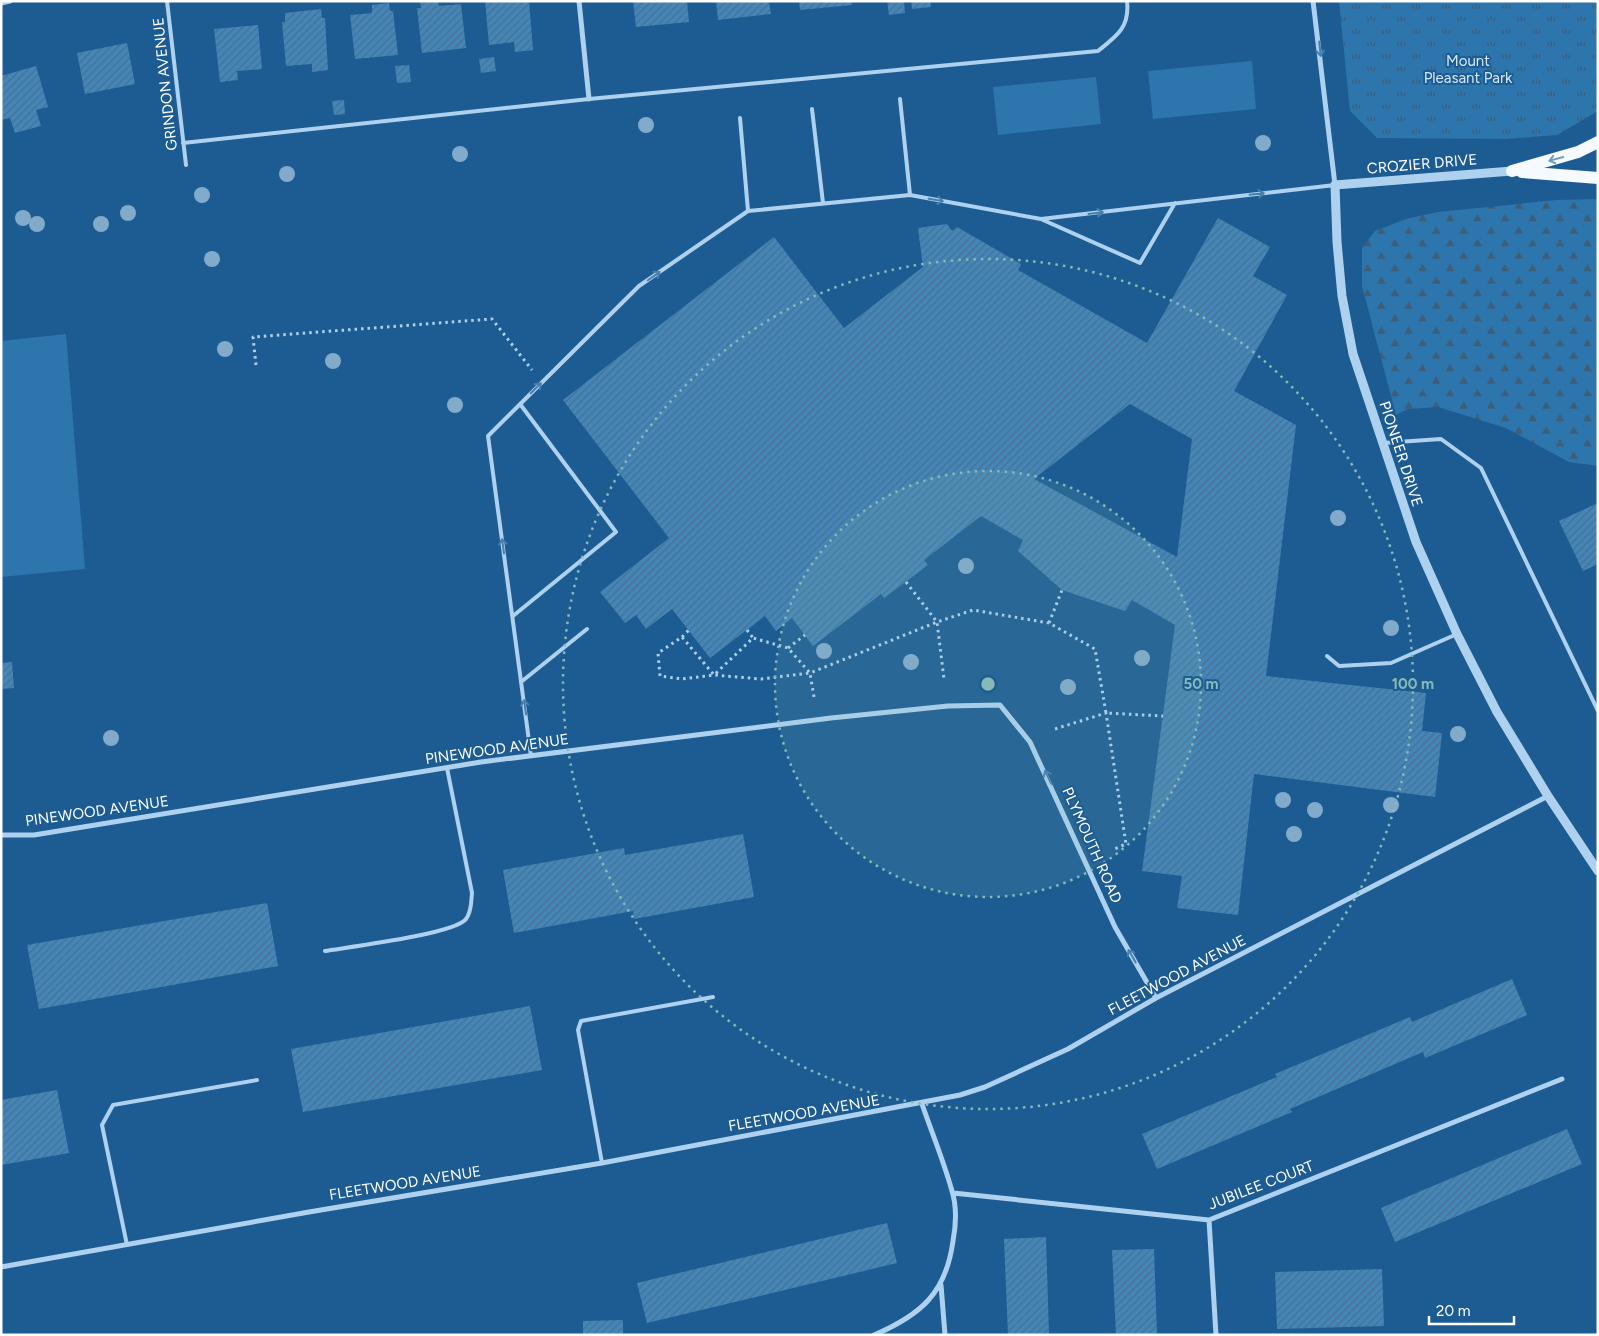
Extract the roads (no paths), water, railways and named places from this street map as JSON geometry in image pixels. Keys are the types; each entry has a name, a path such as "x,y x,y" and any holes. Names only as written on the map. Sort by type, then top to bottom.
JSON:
{"main road":[{"path":"1512,171 1578,152 1598,142"},
{"path":"1512,171 1598,178"}],"street":[{"path":"1,4 10,1"},
{"path":"578,1 589,99"},
{"name":"PIONEER DRIVE","path":"1313,1 1335,185 1337,242 1342,296 1353,354 1416,542 1457,634 1497,712 1548,796 1598,871"},
{"name":"CROZIER DRIVE","path":"1335,185 1512,171"},
{"name":"PINEWOOD AVENUE","path":"1,835 34,835 531,756 831,718 948,706 1000,705"},
{"name":"PLYMOUTH ROAD","path":"1000,705 1030,742 1115,926 1156,998"},
{"name":"FLEETWOOD AVENUE","path":"1,1267 602,1163 960,1096 1068,1049 1156,998 1548,796"},
{"name":"JUBILEE COURT","path":"953,1193 1209,1220 1562,1079"},
{"path":"874,1335 898,1324 921,1308 941,1285 948,1268 954,1233 953,1193 922,1104"},
{"path":"1209,1220 1216,1335"},
{"path":"941,1285 945,1335"}],"lane":[{"name":"GRINDON AVENUE","path":"167,1 186,165"},
{"path":"183,143 589,99 1098,51 1123,29 1129,14 1127,1"},
{"path":"900,99 910,195"},
{"path":"812,109 823,203"},
{"path":"740,118 748,211"},
{"path":"1041,219 1335,185"},
{"path":"531,756 488,436 639,286 748,211 910,195 1041,219 1140,262 1176,203"},
{"path":"512,616 616,532 520,404"},
{"path":"1383,444 1441,440 1481,468 1598,711"},
{"path":"521,682 587,629"},
{"path":"1327,656 1339,666 1391,662 1457,634"},
{"path":"325,951 447,930 466,920 471,907 472,893 447,768"},
{"path":"602,1163 578,1030 581,1021 713,998"},
{"path":"127,1245 102,1125 113,1105 257,1080"}],"park label":[{"name":"Mount Pleasant Park","path":"1468,70"}]}
